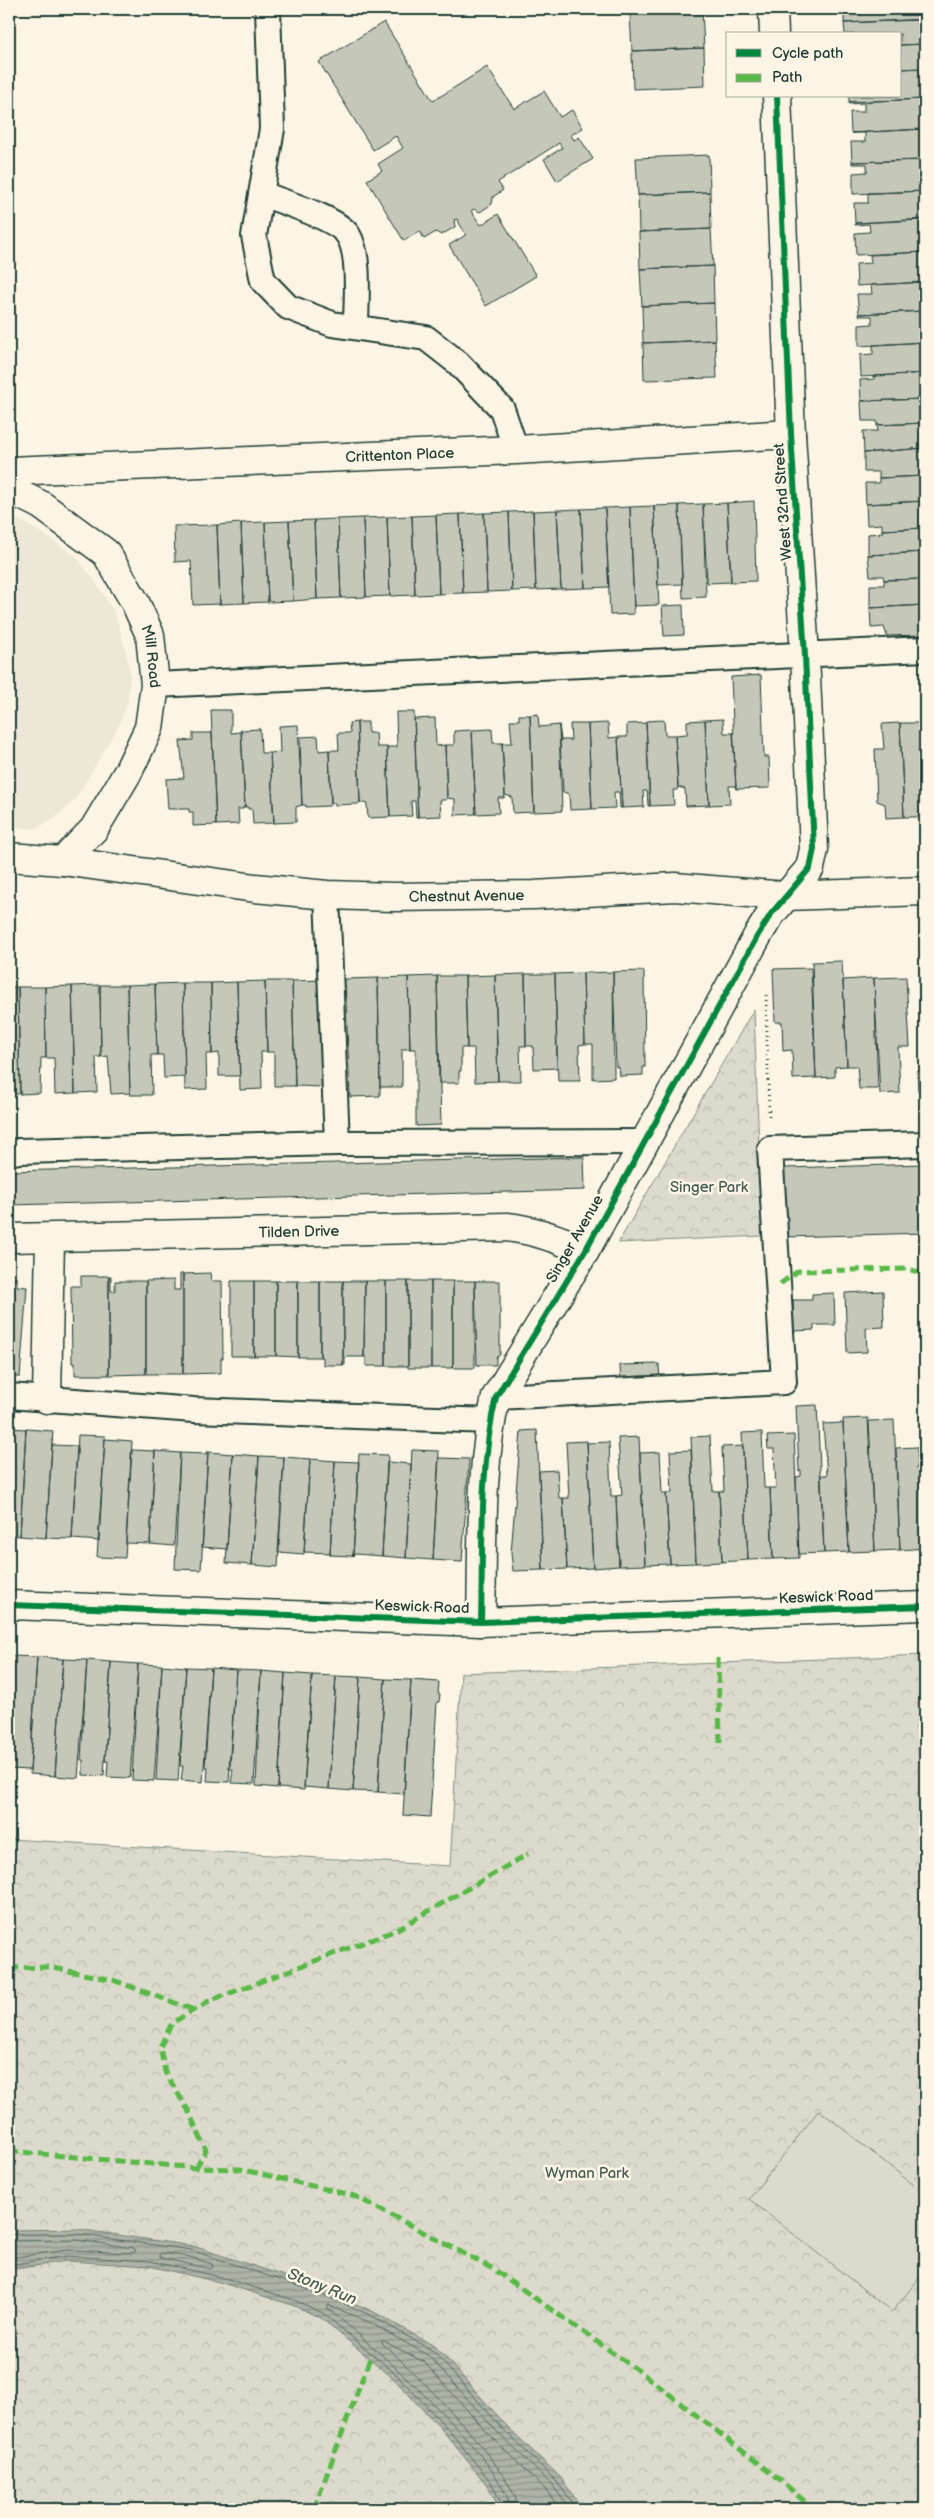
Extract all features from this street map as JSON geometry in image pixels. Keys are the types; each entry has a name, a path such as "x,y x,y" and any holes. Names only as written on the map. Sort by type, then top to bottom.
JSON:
{"street":[{"path":"773,9 774,32"},
{"name":"West 32nd Street","path":"777,98 791,434 805,656 814,849 810,868 786,896"},
{"name":"Crittenton Place","path":"9,471 516,450 791,434"},
{"name":"Mill Road","path":"9,490 41,505 106,553 135,602 150,635 155,685 149,728 128,772 94,828 62,861"},
{"name":"Chestnut Avenue","path":"9,857 62,861 255,888 327,895 452,898 675,887 786,896 925,891"},
{"name":"Singer Avenue","path":"482,1622 484,1489 493,1409 585,1251 758,935 786,896"},
{"name":"Tilden Drive","path":"9,1238 507,1227 527,1229 585,1251"},
{"path":"47,1399 50,1238"},
{"name":"Keswick Road","path":"9,1605 482,1622 925,1606"}],"lane":[{"path":"268,9 272,129 254,236 263,281 288,307 332,324 356,326 426,338 458,363 502,410 516,450"},
{"path":"262,194 328,220 348,235 357,265 356,326"},
{"path":"155,685 925,649"},
{"path":"327,895 337,1143"},
{"path":"9,1153 18,1151 337,1143 643,1142"},
{"path":"9,1396 194,1410 493,1409 784,1382 770,1149 925,1144"}],"path":[{"path":"766,988 770,1149"}],"shaded area":[{"path":"9,515 37,530 75,555 95,581 114,612 124,643 130,673 128,702 119,725 75,800 53,820 34,829 9,826"}],"green space":[{"name":"Singer Park","path":"754,1009 762,1236 618,1243"},
{"name":"Wyman Park","path":"925,1655 925,2509 9,2509 9,1839 450,1866 461,1673"},
{"path":"819,2110 925,2194 925,2271 892,2312 749,2199"}],"water":[{"path":"77,2229 193,2246 321,2288 374,2312 436,2347 507,2426 561,2478 583,2509 500,2509 487,2485 443,2431 394,2379 321,2318 292,2305 219,2282 149,2266 67,2261 9,2270 9,2230"}],"building":[{"path":"629,9 702,9 702,11 630,14"},
{"path":"844,9 925,9 925,14 920,14 920,20 844,23"},
{"path":"702,11 704,48 632,51 630,14"},
{"path":"925,19 925,44 902,45 902,32 845,32 844,23"},
{"path":"384,22 433,101 487,67 514,109 544,91 560,117 572,110 583,128 571,135 574,140 579,137 593,159 557,181 544,159 562,148 559,143 498,182 503,190 493,197 492,204 480,212 474,209 471,211 481,225 498,214 536,276 486,306 449,245 466,235 457,219 454,220 455,227 441,235 436,232 424,239 420,231 404,241 367,180 382,171 378,164 403,148 396,136 373,150 319,62"},
{"path":"925,44 923,68 902,69 902,45"},
{"path":"704,48 705,86 633,89 632,51"},
{"path":"923,68 920,70 920,88 925,88 925,99 849,102 849,98 902,98 902,69"},
{"path":"925,99 925,129 851,133 850,112 864,112 864,103 849,104 849,102"},
{"path":"922,129 924,160 852,162 851,142 865,142 865,133 851,133"},
{"path":"709,155 710,192 638,195 636,158"},
{"path":"924,160 925,191 853,194 853,173 867,172 867,164 852,164 852,162"},
{"path":"925,191 925,219 855,223 854,203 868,203 868,193"},
{"path":"710,192 711,229 639,232 638,195"},
{"path":"925,220 925,252 856,255 855,233 870,232 869,224 855,225 855,223"},
{"path":"711,229 713,266 640,269 639,232"},
{"path":"925,252 925,282 857,286 856,264 871,263 870,255"},
{"path":"713,266 714,303 642,306 640,269"},
{"path":"925,282 925,311 859,314 857,294 872,294 871,285"},
{"path":"714,303 715,340 643,343 642,306"},
{"path":"925,311 925,342 859,346 859,325 872,324 872,316 859,316 859,314"},
{"path":"715,340 717,378 644,380 643,343"},
{"path":"925,342 925,373 861,377 860,355 873,354 873,345"},
{"path":"925,373 925,399 861,401 860,380 874,379 874,376"},
{"path":"925,399 925,423 877,425 877,421 862,421 861,401"},
{"path":"925,423 925,448 864,453 863,431 878,431 877,425"},
{"path":"925,448 925,476 879,478 879,472 864,472 864,453"},
{"path":"925,476 925,501 866,504 865,483 879,483 879,478"},
{"path":"754,501 756,581 731,582 727,503"},
{"path":"925,501 925,528 882,530 882,524 867,525 866,504"},
{"path":"727,503 731,582 707,583 703,504"},
{"path":"703,504 706,597 683,598 679,505"},
{"path":"679,505 682,584 658,585 654,506"},
{"path":"654,506 659,605 634,606 630,507"},
{"path":"630,507 634,614 610,615 605,508"},
{"path":"605,508 609,587 585,588 581,509"},
{"path":"581,509 585,588 561,589 557,510"},
{"path":"557,510 561,589 536,590 533,511"},
{"path":"533,511 536,590 512,591 509,512"},
{"path":"509,512 512,591 487,592 484,513"},
{"path":"484,513 487,592 463,593 460,514"},
{"path":"460,514 463,593 439,594 436,515"},
{"path":"436,515 439,594 415,595 412,516"},
{"path":"412,516 415,595 390,596 387,517"},
{"path":"387,517 390,596 366,597 363,518"},
{"path":"363,518 366,597 341,598 338,519"},
{"path":"338,519 341,598 317,599 314,520"},
{"path":"314,520 317,599 293,601 289,521"},
{"path":"289,521 293,601 268,602 265,522"},
{"path":"265,522 268,602 244,603 241,523"},
{"path":"241,523 244,603 220,604 217,525"},
{"path":"217,525 220,604 193,605 191,561 175,562 174,526"},
{"path":"925,528 925,552 868,555 868,534 882,533 882,530"},
{"path":"925,552 925,579 884,580 883,576 870,576 868,555"},
{"path":"925,579 925,605 870,608 870,585 884,585 884,580"},
{"path":"683,605 684,635 664,636 662,606"},
{"path":"925,605 925,635 887,636 884,627 871,628 870,608"},
{"path":"761,675 764,757 769,757 770,788 736,789 731,677"},
{"path":"211,710 231,710 231,733 240,732 241,730 245,807 238,809 239,824 216,825"},
{"path":"396,712 414,712 418,817 416,817 415,801 411,801 412,816 390,817 387,747 397,747"},
{"path":"538,714 539,727 559,725 562,811 534,812 530,715"},
{"path":"519,715 530,715 534,812 513,813 512,797 505,795 502,743 512,743 510,720 519,720"},
{"path":"435,718 436,746 445,745 447,798 446,800 440,800 441,816 418,817 414,719"},
{"path":"723,719 724,733 733,733 736,789 735,786 729,786 730,804 709,805 705,720"},
{"path":"664,720 665,735 675,735 678,787 677,790 673,790 674,805 650,806 646,721"},
{"path":"705,720 709,805 686,806 685,789 678,787 675,735 687,734 687,721"},
{"path":"357,722 368,722 368,733 376,733 377,747 387,747 390,817 368,818 367,804 360,802"},
{"path":"357,722 360,802 358,804 335,805 335,803 331,803 329,750 339,750 338,733 350,733 349,723"},
{"path":"608,723 609,738 618,737 622,808 620,808 619,792 614,792 615,808 592,809 588,724"},
{"path":"646,723 650,806 648,806 647,791 643,791 644,807 622,808 618,737 627,737 627,724"},
{"path":"900,723 904,817 886,818 885,804 877,801 875,749 884,749 882,724"},
{"path":"900,723 921,723 922,747 925,747 925,802 922,802 922,817 904,817"},
{"path":"570,724 588,724 592,809 570,810 569,794 563,792 559,725 561,740 571,740"},
{"path":"298,725 302,805 296,807 296,822 274,823 270,753 280,752 279,726"},
{"path":"260,729 261,753 270,753 274,823 253,824 252,809 245,807 241,730"},
{"path":"492,729 493,743 502,743 505,795 504,798 498,798 499,813 476,814 472,730"},
{"path":"472,730 476,814 455,815 455,799 447,798 445,745 454,745 454,731"},
{"path":"193,733 212,733 216,825 193,826 193,812 189,812 189,809 168,809 166,779 184,778 180,741 193,740"},
{"path":"318,736 319,751 329,750 331,803 329,806 306,807 306,805 302,805 300,737"},
{"path":"842,961 847,1066 835,1067 835,1077 816,1078 812,962"},
{"path":"811,968 816,1078 793,1079 792,1050 783,1051 782,1022 775,1022 773,969"},
{"path":"644,971 645,1067 643,1067 643,1075 620,1076 619,1067 616,1067 613,972"},
{"path":"613,972 614,1078 593,1079 593,1044 585,1044 583,973"},
{"path":"583,973 585,1044 579,1045 580,1081 558,1081 555,974"},
{"path":"525,974 555,974 557,1068 534,1069 533,1046 526,1046"},
{"path":"525,974 526,1046 520,1046 521,1081 498,1081 495,975"},
{"path":"495,975 498,1081 475,1082 474,1048 467,1048 465,976"},
{"path":"437,976 441,1125 416,1126 416,1049 410,1049 408,977"},
{"path":"437,976 465,976 467,1048 461,1048 459,1083 439,1083"},
{"path":"408,977 410,1049 402,1049 402,1087 380,1087 378,978"},
{"path":"906,977 910,1047 898,1047 900,1093 880,1094 874,978"},
{"path":"378,978 380,1096 350,1097 345,979"},
{"path":"874,978 878,1089 859,1089 857,1066 847,1066 843,980"},
{"path":"922,978 925,978 925,1045"},
{"path":"322,980 324,1087 295,1086 292,981"},
{"path":"265,981 267,1052 261,1052 262,1089 240,1090 237,982"},
{"path":"265,981 292,981 295,1086 274,1086 274,1052 267,1052"},
{"path":"237,982 240,1076 219,1076 219,1053 212,1054 211,983"},
{"path":"183,983 211,983 212,1054 206,1054 207,1089 185,1090"},
{"path":"183,983 185,1077 164,1078 163,1055 157,1055 155,984"},
{"path":"155,984 157,1055 151,1055 152,1095 130,1095 127,985"},
{"path":"100,985 101,1057 96,1057 97,1092 75,1093 72,986"},
{"path":"100,985 127,985 130,1093 111,1094 108,1056 101,1057"},
{"path":"72,986 75,1093 55,1094 54,1058 46,1058 45,987"},
{"path":"9,987 18,987 20,1094 9,1094"},
{"path":"18,987 45,987 46,1058 41,1058 40,1093 20,1094"},
{"path":"917,1071 925,1071 925,1091 918,1091"},
{"path":"584,1157 585,1190 9,1205 9,1171"},
{"path":"925,1164 925,1233 786,1237 784,1168"},
{"path":"210,1273 211,1281 222,1281 223,1358 221,1358 221,1373 183,1374 183,1274"},
{"path":"180,1274 183,1274 183,1374 146,1374 146,1281 174,1280 174,1290 180,1290"},
{"path":"81,1276 109,1276 109,1375 75,1375 75,1363 72,1363 71,1286 81,1286"},
{"path":"109,1276 111,1276 111,1291 115,1291 115,1281 146,1281 146,1374 109,1375"},
{"path":"9,1278 17,1278 17,1286 27,1287 20,1377 9,1377"},
{"path":"231,1281 254,1281 254,1356 231,1356"},
{"path":"254,1281 276,1281 276,1356 254,1356"},
{"path":"276,1281 298,1281 298,1357 276,1356"},
{"path":"298,1281 320,1281 320,1357 298,1357"},
{"path":"320,1281 343,1281 343,1365 323,1365 323,1357 320,1357"},
{"path":"343,1281 365,1281 364,1357 345,1357 345,1365 343,1365"},
{"path":"365,1281 386,1281 386,1366 366,1366 366,1357 364,1357"},
{"path":"386,1281 408,1281 408,1366 386,1366"},
{"path":"408,1281 431,1281 431,1368 408,1368"},
{"path":"431,1281 453,1281 453,1368 431,1368"},
{"path":"453,1281 475,1281 475,1368 453,1368"},
{"path":"475,1281 500,1281 500,1355 496,1357 496,1365 477,1365"},
{"path":"883,1291 884,1327 866,1328 867,1352 847,1353 845,1293"},
{"path":"834,1293 835,1325 814,1325 814,1330 794,1331 793,1300 812,1300 812,1294"},
{"path":"659,1364 660,1383 621,1385 620,1365"},
{"path":"817,1405 824,1553 799,1554 796,1477 801,1476 801,1470 799,1471 796,1406"},
{"path":"868,1418 875,1551 849,1552 843,1419"},
{"path":"894,1420 900,1550 875,1551 869,1421"},
{"path":"843,1423 849,1552 824,1553 821,1475 827,1475 823,1424"},
{"path":"9,1428 26,1429 20,1536 9,1535"},
{"path":"26,1429 53,1431 46,1538 20,1536"},
{"path":"537,1430 543,1570 513,1571 511,1553 521,1431"},
{"path":"762,1432 764,1488 770,1488 773,1559 748,1560 742,1433"},
{"path":"78,1435 105,1436 99,1541 72,1539"},
{"path":"794,1435 799,1558 773,1559 770,1488 776,1488 774,1449 768,1449 767,1436"},
{"path":"710,1436 713,1491 719,1491 722,1562 696,1563 691,1437"},
{"path":"639,1437 645,1565 619,1566 616,1496 622,1495 618,1438"},
{"path":"105,1439 132,1441 125,1558 97,1557"},
{"path":"587,1441 593,1568 567,1569 563,1498 569,1498 566,1442"},
{"path":"609,1442 611,1496 616,1496 619,1566 593,1568 587,1443"},
{"path":"52,1445 77,1446 72,1539 46,1538"},
{"path":"743,1446 748,1560 722,1562 719,1491 724,1491 722,1447"},
{"path":"917,1447 918,1465 916,1468 921,1468 925,1548 900,1550 896,1448"},
{"path":"132,1450 155,1451 150,1544 126,1543"},
{"path":"412,1450 439,1451 433,1560 406,1558"},
{"path":"691,1450 696,1563 670,1564 666,1493 672,1493 670,1451"},
{"path":"155,1451 180,1453 174,1546 150,1544"},
{"path":"208,1452 201,1570 175,1569 180,1453 206,1454"},
{"path":"208,1452 233,1454 227,1549 202,1547"},
{"path":"660,1452 662,1493 666,1493 670,1564 645,1565 640,1453"},
{"path":"233,1454 259,1456 252,1565 226,1563"},
{"path":"359,1454 388,1455 382,1556 355,1554 353,1556"},
{"path":"259,1456 284,1457 278,1567 252,1565"},
{"path":"284,1457 310,1459 304,1554 278,1552"},
{"path":"439,1458 469,1459 462,1562 433,1560"},
{"path":"310,1459 335,1461 330,1555 330,1553 304,1552"},
{"path":"335,1461 359,1462 353,1556 330,1555"},
{"path":"387,1462 411,1464 406,1558 382,1556"},
{"path":"921,1468 925,1468 925,1548"},
{"path":"557,1470 559,1498 563,1498 567,1569 543,1570 539,1471"},
{"path":"9,1656 12,1656 9,1713"},
{"path":"12,1656 37,1657 30,1770 9,1769"},
{"path":"37,1657 63,1659 55,1776 30,1774"},
{"path":"63,1659 87,1660 78,1778 55,1776"},
{"path":"87,1660 111,1662 104,1776 83,1775 83,1760 81,1760"},
{"path":"111,1662 138,1664 130,1778 107,1777 108,1761 105,1761"},
{"path":"138,1664 162,1665 154,1781 132,1780"},
{"path":"162,1665 186,1667 178,1781 156,1780"},
{"path":"186,1667 211,1668 203,1782 181,1780 183,1766 180,1766"},
{"path":"211,1668 236,1670 229,1782 207,1781 208,1767 205,1767"},
{"path":"236,1670 261,1671 254,1784 231,1783 233,1769 229,1769"},
{"path":"261,1671 285,1673 278,1788 256,1786"},
{"path":"285,1673 312,1675 304,1790 278,1788"},
{"path":"312,1675 336,1676 329,1789 304,1787"},
{"path":"336,1676 360,1677 353,1791 329,1789"},
{"path":"360,1677 385,1679 378,1792 353,1791"},
{"path":"385,1679 411,1680 404,1794 378,1792"},
{"path":"411,1680 439,1682 438,1694 440,1694 439,1702 437,1702 430,1817 403,1815"}],"marked path":[{"path":"780,1284 798,1271 909,1269 925,1275"},
{"path":"718,1658 720,1746"},
{"path":"196,2168 206,2150 188,2110 165,2072 160,2047 172,2023 209,2001 394,1931 528,1854"},
{"path":"9,1968 49,1967 113,1980 194,2010"},
{"path":"9,2151 196,2168 240,2169 355,2196 495,2270 646,2376 786,2485 813,2509"},
{"path":"314,2509 370,2358"}],"cycle path":[{"path":"481,1622 484,1480 496,1397 585,1251 758,935 771,914 810,868 814,849 805,656 791,434 777,98"},
{"path":"9,1605 481,1622 925,1606"}],"water label":[{"name":"Stony Run","path":"322,2287"}]}
